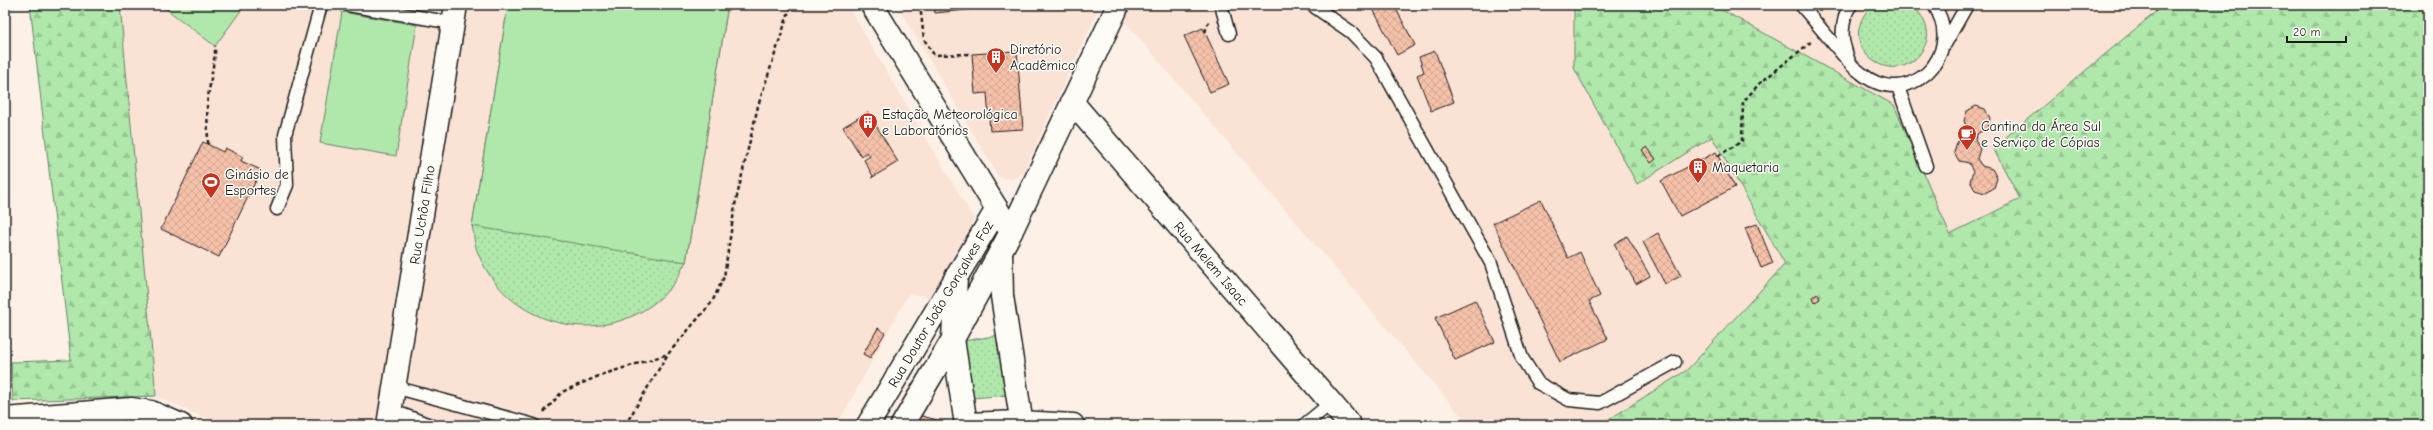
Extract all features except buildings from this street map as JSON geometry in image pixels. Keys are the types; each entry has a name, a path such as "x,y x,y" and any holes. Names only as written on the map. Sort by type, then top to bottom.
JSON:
{"street":[{"path":"872,5 1011,232"},
{"name":"Rua Doutor João Gonçalves Foz","path":"902,425 953,339 1001,253 1117,8"},
{"name":"Rua Uchôa Filho","path":"389,417 454,14"},
{"name":"Rua Melem Isaac","path":"1072,102 1350,425"},
{"name":"Rua Doutor João Gonçalves Foz","path":"868,425 956,277 998,210 1026,198"},
{"path":"1001,253 1002,296 1021,424"},
{"path":"956,277 953,339 966,425 1073,425"},
{"path":"5,419 131,409 151,412 181,425"}],"lane":[{"path":"277,209 287,184 285,135 321,5"},
{"path":"348,5 454,14"},
{"path":"1221,5 1229,34"},
{"path":"1312,5 1351,32 1376,58 1492,263 1522,358 1538,383 1569,400 1600,403 1675,362"},
{"path":"1801,5 1822,33 1850,63 1872,82 1898,87 1916,82 1934,68 1944,45 1967,5"},
{"path":"1850,63 1841,36 1851,5"},
{"path":"1934,5 1942,17 1944,45"},
{"path":"1898,87 1926,166"},
{"path":"394,387 534,425"},
{"path":"1304,425 1331,403"},
{"path":"389,417 430,425"}],"path":[{"path":"625,425 668,354 712,302 724,277 735,205 758,106 791,5"},
{"path":"920,5 924,39 934,55 972,54"},
{"path":"1718,156 1742,141 1743,102 1759,84 1822,33"},
{"path":"208,144 207,103 215,54 214,46"},
{"path":"534,425 562,392 601,375 668,354"}],"shaded area":[{"path":"120,5 847,5 974,219 933,298 909,293 837,425 222,425 156,396"},
{"path":"897,5 1100,5 1023,173 1012,179 999,177"},
{"path":"1111,5 2428,5 2428,425 1469,425"}],"green space":[{"path":"30,5 120,5 156,396 13,401 11,362 71,360"},
{"path":"161,5 245,5 215,46"},
{"path":"508,5 728,5 686,262 672,286 649,307 623,320 594,326 566,324 539,316 514,301 493,280 478,253 472,226"},
{"path":"508,5 728,5 686,262 472,226"},
{"path":"1574,5 1713,5 1894,105 1950,234 2020,199 1993,148 2164,5 2428,5 2428,425 1600,425 1687,370 1785,264 1712,137 1637,184 1574,68"},
{"path":"1872,5 1913,5 1925,22 1927,33 1926,43 1916,59 1902,66 1888,67 1874,62 1864,51 1859,38 1861,22"},
{"path":"342,12 417,25 396,156 320,143"},
{"path":"1000,335 1009,395 972,398 964,341"}],"place":[{"name":"Diretório Acadêmico","path":"996,74"},
{"name":"Estação Meteorológica e Laboratórios","path":"868,139"},
{"name":"Cantina da Área Sul e Serviço de Cópias","path":"1967,151"},
{"name":"Maquetaria","path":"1698,184"},
{"name":"Ginásio de Esportes","path":"211,199"}]}
